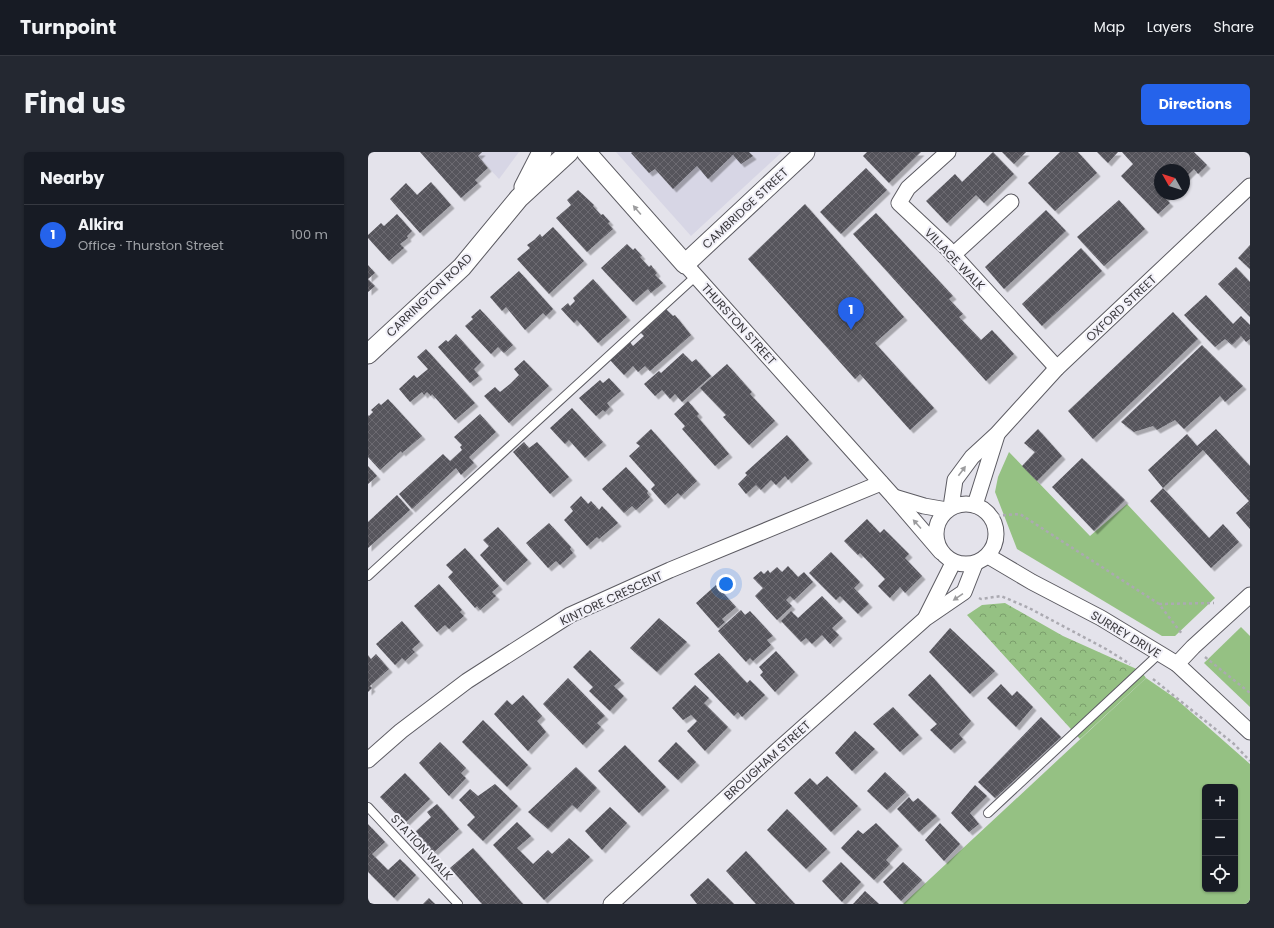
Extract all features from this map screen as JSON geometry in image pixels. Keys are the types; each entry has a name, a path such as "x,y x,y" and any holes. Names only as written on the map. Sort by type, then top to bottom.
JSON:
{"street":[{"name":"CARRINGTON ROAD","path":"519,198 542,152"},
{"name":"CARRINGTON ROAD","path":"368,354 462,266 519,198 568,152"},
{"name":"THURSTON STREET","path":"586,152 893,496 941,552"},
{"name":"CAMBRIDGE STREET","path":"691,270 805,152"},
{"name":"VILLAGE WALK","path":"948,152 908,188 899,203 953,255 1057,368"},
{"name":"OXFORD STREET","path":"949,508 955,480 972,457 997,434 1057,368 1250,186"},
{"path":"953,255 1010,202"},
{"name":"OXFORD STREET","path":"975,505 997,434"},
{"name":"KINTORE CRESCENT","path":"368,760 401,731 467,681 570,615 670,570 881,483"},
{"name":"THURSTON STREET","path":"893,496 924,506 949,508"},
{"path":"964,592 997,536 991,516 975,505 963,503 949,508 937,522 935,538 941,552 953,562 964,565 982,560"},
{"name":"SURREY DRIVE","path":"982,560 1032,582 1101,618 1177,664 1250,732"},
{"name":"BROUGHAM STREET","path":"926,618 953,562"},
{"name":"BROUGHAM STREET","path":"611,904 779,749 926,618 964,592"},
{"path":"1177,664 1193,646 1245,599"}],"lane":[{"path":"368,576 691,270"},
{"path":"988,813 1160,654"},
{"name":"STATION WALK","path":"368,806 458,904"}],"path":[{"path":"991,516 1020,514 1159,604 1193,646 1250,693"},
{"path":"964,592 981,599 1001,596 1030,608 1106,649 1151,677 1234,744 1250,761"},
{"path":"1159,604 1245,599"}],"shaded area":[{"path":"474,152 519,152 499,179"},
{"path":"616,152 782,152 691,236"}],"green space":[{"path":"1009,452 1090,536 1127,504 1215,598 1175,636 1162,636 1017,549 995,492 998,477"},
{"path":"1005,603 1063,636 1141,671 1146,678 1080,739 967,615 982,605"},
{"path":"1241,627 1250,636 1250,707 1204,663"},
{"path":"1146,678 1175,698 1250,764 1250,904 903,904"}],"building":[{"path":"420,152 482,152 478,156 488,168 475,180 478,183 461,198"},
{"path":"749,152 753,156 741,164 733,155 708,179 697,166 673,189 655,169 649,173 631,153"},
{"path":"867,152 921,152 889,183 863,156"},
{"path":"993,152 1014,174 984,203 976,195 947,223 926,201 955,174 962,182"},
{"path":"1002,152 1026,152 1014,164"},
{"path":"1060,152 1078,152 1097,173 1055,211 1028,183"},
{"path":"1097,152 1118,152 1108,163"},
{"path":"1122,152 1194,152 1207,165 1198,174 1194,169 1190,173 1190,164 1154,164 1154,200 1167,200 1170,203 1158,214 1121,176 1133,164"},
{"path":"866,168 887,190 841,234 820,212"},
{"path":"431,182 451,205 420,233 390,199 406,183 417,195"},
{"path":"578,190 594,205 593,206 601,215 603,214 610,222 608,223 613,229 587,252 556,218 571,205 567,200"},
{"path":"1119,200 1145,229 1104,266 1077,237"},
{"path":"805,204 904,317 875,343 934,408 910,430 860,374 855,379 748,259"},
{"path":"1046,210 1066,231 1004,289 985,267"},
{"path":"876,213 953,296 949,299 963,314 959,317 981,340 992,330 1014,354 986,381 853,234"},
{"path":"397,214 412,231 407,236 408,238 400,244 404,248 389,261 368,238 368,235 381,223 384,226"},
{"path":"553,227 584,261 549,294 517,259 530,248 527,245 540,234 542,237"},
{"path":"627,244 633,250 635,248 642,256 640,257 649,267 651,265 657,273 655,275 663,283 651,293 648,289 633,302 601,268"},
{"path":"1250,245 1250,269 1238,258"},
{"path":"1081,248 1102,271 1042,326 1022,304"},
{"path":"368,265 375,273 368,279"},
{"path":"1236,267 1250,282 1250,317 1218,284"},
{"path":"519,271 553,309 546,316 543,313 525,330 506,307 502,311 490,297"},
{"path":"368,279 375,286 368,292"},
{"path":"593,279 627,317 598,343 577,320 574,323 561,309 568,303 570,306 575,301 573,298"},
{"path":"1206,295 1233,324 1241,316 1250,325 1250,339 1246,342 1241,336 1232,345 1225,339 1215,347 1184,315"},
{"path":"480,309 513,345 504,353 498,347 491,354 465,326 473,319 471,317"},
{"path":"666,309 673,316 675,315 691,335 650,371 645,366 638,372 633,366 624,375 610,360 630,342 633,346 644,336 640,332"},
{"path":"1173,312 1198,339 1093,439 1068,411"},
{"path":"456,334 481,362 474,369 479,376 470,383 438,347 446,340 448,342"},
{"path":"1202,345 1243,386 1225,402 1220,396 1184,429 1175,420 1157,430 1153,426 1134,432 1121,422"},
{"path":"426,349 475,403 455,420 432,394 431,396 427,392 424,395 422,392 410,402 399,389 414,375 417,378 428,369 417,357"},
{"path":"683,353 692,362 696,359 711,376 682,402 675,394 670,399 662,390 655,396 644,384 659,371 661,373"},
{"path":"524,360 549,386 509,423 484,396 495,387 500,392 510,384 519,375 514,369"},
{"path":"727,364 752,392 750,394 775,421 749,445 723,417 726,415 700,388"},
{"path":"609,378 621,391 607,403 610,407 605,412 603,410 596,416 579,398 600,380 603,383"},
{"path":"388,399 422,436 402,453 401,451 380,470 368,457 368,415 369,416 373,412 371,410 379,403 381,405"},
{"path":"688,401 699,414 697,416 729,454 715,466 682,429 685,426 674,414"},
{"path":"572,408 603,442 585,458 569,440 565,444 550,428"},
{"path":"480,414 496,432 469,457 474,463 461,475 456,468 412,509 399,494 443,454 450,461 462,450 460,447 462,445 454,437"},
{"path":"651,429 697,481 681,496 678,493 665,505 651,489 655,485 629,456 640,446 636,443"},
{"path":"1038,429 1062,456 1037,481 1022,466 1035,452 1024,443"},
{"path":"1216,429 1250,466 1250,529 1236,513 1249,501 1203,450 1163,488 1148,470 1187,434 1197,446"},
{"path":"787,435 809,460 788,480 785,476 776,485 771,480 761,490 756,485 746,494 738,484 747,475 745,473"},
{"path":"524,442 529,448 537,442 569,477 550,494 513,452"},
{"path":"1082,458 1125,500 1094,531 1052,487"},
{"path":"368,466 377,476 368,484"},
{"path":"626,467 648,491 647,493 650,497 636,510 632,506 624,513 602,489"},
{"path":"1163,488 1209,538 1223,524 1239,542 1211,568 1150,501"},
{"path":"397,495 410,510 368,548 368,522"},
{"path":"581,496 588,504 591,501 599,510 602,506 618,523 599,539 597,537 587,546 564,520 573,511 570,507"},
{"path":"867,519 880,533 884,529 909,554 905,558 922,576 905,593 900,587 890,598 878,586 885,579 860,553 858,555 844,541"},
{"path":"549,523 571,547 570,549 573,553 560,565 556,561 548,568 526,543"},
{"path":"498,527 528,560 504,582 480,555 489,546 483,540"},
{"path":"465,548 499,586 492,592 496,596 480,610 477,606 475,608 448,577 453,572 446,565"},
{"path":"831,552 860,582 854,588 869,604 858,614 840,596 836,600 809,573"},
{"path":"788,566 798,577 804,572 813,582 794,600 790,596 786,600 792,606 777,620 755,596 763,588 753,578 761,571 764,574 768,570 770,573 777,567 782,572"},
{"path":"439,584 462,610 460,612 464,616 449,629 445,625 437,632 414,606"},
{"path":"716,585 736,607 722,619 725,622 718,628 696,603"},
{"path":"822,596 843,618 832,628 839,635 830,644 822,635 812,644 806,638 801,642 781,621 791,611 798,618"},
{"path":"741,610 745,615 750,611 773,636 767,640 771,645 753,661 750,658 746,662 718,631"},
{"path":"659,618 687,642 657,672 630,648"},
{"path":"402,621 420,642 412,649 415,652 405,661 402,658 395,665 376,644"},
{"path":"950,628 995,671 970,694 929,652"},
{"path":"590,650 621,680 614,686 624,696 610,711 589,691 593,687 573,667"},
{"path":"776,651 795,672 775,692 760,675 763,672 759,667"},
{"path":"719,653 747,683 750,680 765,695 742,717 738,712 734,716 694,674"},
{"path":"376,654 389,669 370,686 372,688 368,692 368,655 371,659"},
{"path":"930,674 971,721 959,734 963,739 951,750 930,730 937,724 908,695"},
{"path":"568,678 605,716 597,723 601,727 583,745 543,704"},
{"path":"1001,684 1012,696 1017,691 1033,707 1016,727 987,698"},
{"path":"695,685 709,698 704,703 728,727 705,751 687,731 697,721 691,715 683,720 672,708"},
{"path":"523,695 542,716 537,721 546,732 528,751 494,714 507,700 512,705"},
{"path":"893,707 919,735 900,752 873,724"},
{"path":"1041,717 1061,737 995,798 978,782"},
{"path":"483,720 528,765 507,787 462,742"},
{"path":"855,731 875,749 852,771 835,753"},
{"path":"440,742 466,768 461,773 466,778 449,796 419,763"},
{"path":"676,742 696,762 678,780 658,761"},
{"path":"625,745 666,787 639,813 598,771"},
{"path":"576,767 597,788 577,809 572,805 548,829 528,812"},
{"path":"885,772 906,792 887,810 867,791"},
{"path":"405,773 430,799 405,823 380,797"},
{"path":"827,776 858,806 831,832 794,793 810,778 817,785"},
{"path":"495,784 518,806 483,841 467,825 475,817 459,800 470,789 478,796"},
{"path":"975,785 987,796 970,813 979,824 969,832 951,813"},
{"path":"909,797 913,802 918,798 937,816 919,832 897,809"},
{"path":"437,804 459,829 432,854 413,834 431,817 427,812"},
{"path":"610,807 627,823 602,850 585,831"},
{"path":"787,809 827,849 806,869 767,830"},
{"path":"517,822 531,836 517,848 533,864 548,850 552,854 569,838 590,857 544,900 493,845"},
{"path":"876,823 899,846 886,860 890,864 874,880 841,848 858,830 863,834"},
{"path":"940,823 960,844 944,861 925,840"},
{"path":"368,824 385,842 372,854 388,870 400,859 416,875 394,898 368,872"},
{"path":"473,848 523,904 482,904 450,868"},
{"path":"746,851 795,904 756,904 726,871"},
{"path":"841,862 861,882 842,902 822,881"},
{"path":"903,862 922,880 901,901 883,882"},
{"path":"708,878 734,904 697,904 690,895"},
{"path":"865,891 879,904 853,904"},
{"path":"429,898 435,904 423,904"}],"place":[{"name":"Alkira","path":"851,330"}]}
